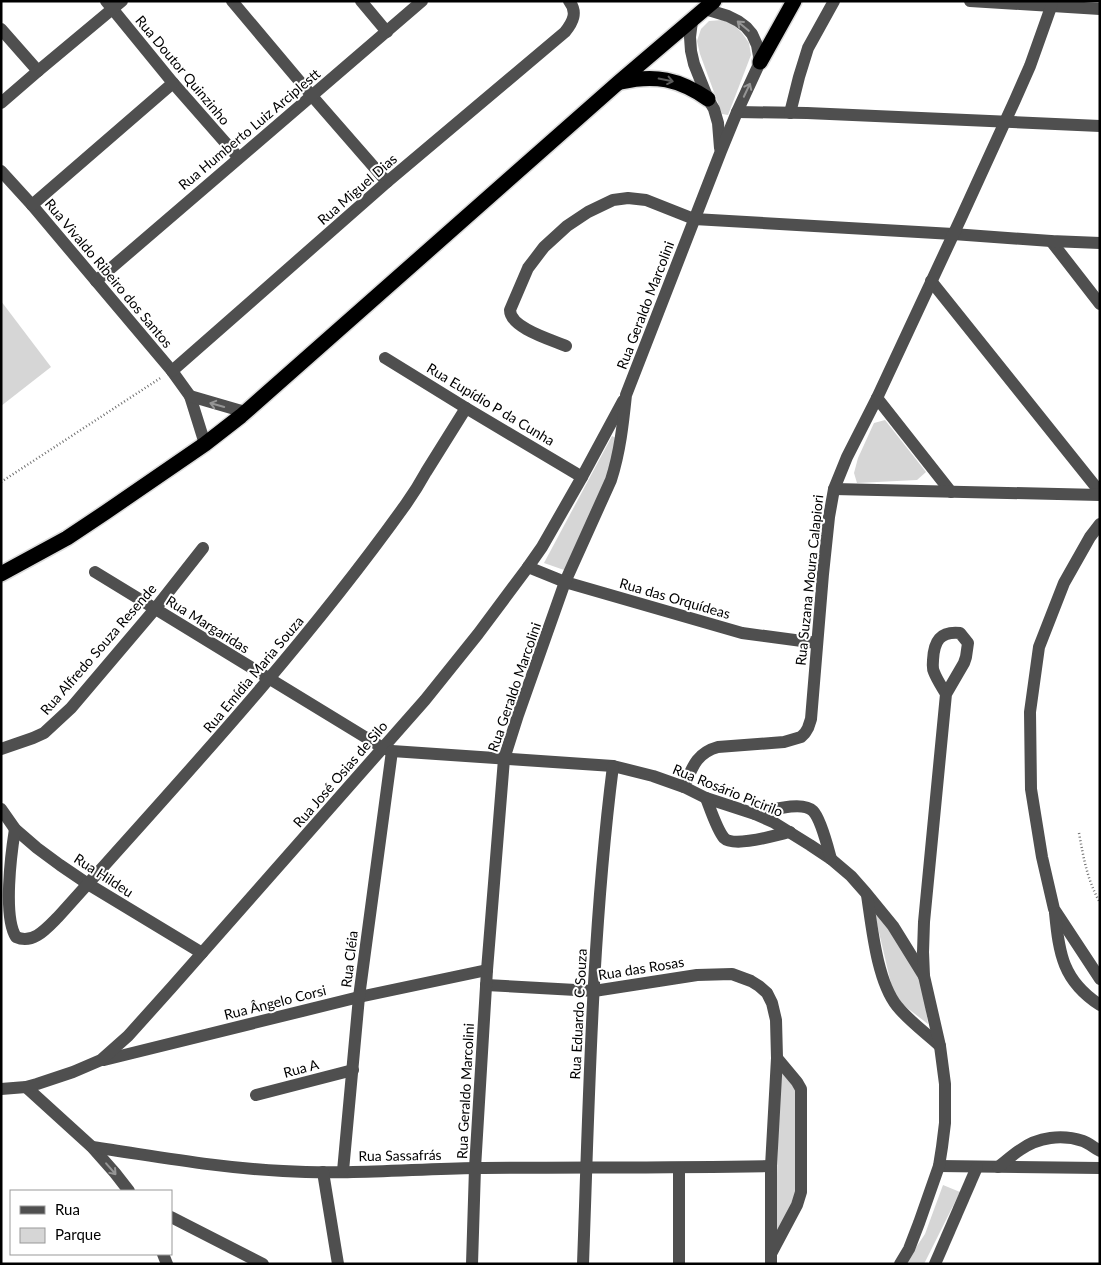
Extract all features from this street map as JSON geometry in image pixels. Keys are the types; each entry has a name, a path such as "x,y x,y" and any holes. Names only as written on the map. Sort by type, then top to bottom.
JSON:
{"highway":[{"path":"760,62 794,1"},
{"path":"1,574 67,538 205,444 245,412 619,82 710,5"},
{"path":"619,82 634,79 666,79 695,90 708,99"}],"street":[{"path":"232,1 387,182"},
{"path":"361,1 387,32"},
{"name":"Rua Humberto Luiz Arciplestt","path":"96,280 422,1"},
{"name":"Rua Miguel Dias","path":"172,371 387,182 565,32 571,25 574,14 569,1"},
{"path":"790,113 808,48 834,1"},
{"path":"970,1 1052,4 1100,9"},
{"path":"1,103 114,4"},
{"name":"Rua Doutor Quinzinho","path":"114,4 173,83 238,157"},
{"path":"834,489 847,457 877,398 1030,66 1052,4"},
{"path":"710,5 746,27 758,44 760,62"},
{"name":"Rua Geraldo Marcolini","path":"692,21 691,51 694,64 718,123 721,151"},
{"path":"1,29 38,71"},
{"name":"Rua Geraldo Marcolini","path":"472,1264 475,1168 486,984 504,759 565,582 611,480 622,436 626,395 736,112 760,62"},
{"path":"32,205 173,83"},
{"path":"736,112 1100,126"},
{"name":"Rua Vivaldo Ribeiro dos Santos","path":"1,171 172,371 190,396 205,444"},
{"path":"566,346 520,325 510,315 510,310 528,268 544,246 567,226 613,200 628,198 646,200 694,219 953,234 1051,242 1100,243"},
{"path":"1051,242 1100,304"},
{"path":"931,281 1100,494"},
{"name":"Rua Eupídio P da Cunha","path":"385,358 582,476"},
{"name":"Rua José Osias de Silo","path":"1,1089 37,1084 101,1060 128,1036 388,749 528,567 582,476 626,395"},
{"path":"190,396 245,412"},
{"path":"877,398 951,492"},
{"name":"Rua Emídia Maria Souza","path":"6,866 11,927 16,938 21,940 34,937 58,917 270,679 342,590 407,502 466,408"},
{"name":"Rua Suzana Moura Calapiori","path":"684,787 695,762 702,754 709,750 718,747 784,742 801,737 805,733 811,719 829,517 834,489 1100,494"},
{"path":"1100,524 1090,537 1064,583 1039,647 1030,712 1031,789 1042,857 1054,909 1058,946 1066,970 1079,988 1100,1005"},
{"name":"Rua Alfredo Souza Resende","path":"1,750 44,733 72,708 155,609 203,548"},
{"name":"Rua das Orquídeas","path":"528,567 565,582 742,633 817,643"},
{"name":"Rua Margaridas","path":"95,572 388,749"},
{"path":"900,1264 909,1249 920,1223 939,1166 944,1123 945,1084 940,1046 924,976 923,952 924,922 946,694"},
{"name":"Rua Rosário Picirilo","path":"388,749 504,759 610,765 653,776 684,787 706,798 755,814 773,822 832,859 851,876 893,926 924,976"},
{"name":"Rua Cléia","path":"343,1171 360,997 388,749"},
{"name":"Rua Eduardo C Souza","path":"583,1264 599,895 610,765"},
{"path":"706,798 721,834 730,842 746,842 790,832"},
{"path":"755,814 793,806 811,809 819,823 832,859"},
{"name":"Rua Hildeu","path":"1,809 15,829 88,884 202,953"},
{"path":"6,866 15,829"},
{"path":"866,892 878,962 890,996 909,1018 940,1046"},
{"path":"1054,909 1100,979"},
{"name":"Rua Ângelo Corsi","path":"101,1060 360,997 487,970"},
{"name":"Rua das Rosas","path":"486,984 594,991 697,975 732,974 759,986 766,993 772,1004 776,1020 777,1058 771,1166 771,1258"},
{"path":"771,1258 797,1205 801,1192 801,1089 777,1058"},
{"name":"Rua A","path":"256,1095 354,1070"},
{"path":"26,1087 92,1147 128,1190"},
{"path":"998,1167 1021,1149 1050,1138 1066,1137 1084,1142 1100,1151"},
{"name":"Rua Sassafrás","path":"92,1147 241,1168 283,1171 771,1166"},
{"path":"939,1166 1100,1168"},
{"path":"935,1264 977,1167"},
{"path":"679,1168 679,1264"},
{"path":"323,1172 338,1264"},
{"path":"172,1218 263,1264"}],"path":[{"path":"1,482 172,371"},
{"path":"1080,833 1085,866 1092,889 1100,903"}],"green space":[{"path":"722,20 733,24 742,33 749,43 751,55 728,115 722,114 697,41 701,29 709,21"},
{"path":"1,301 51,367 1,406"},
{"path":"885,420 926,472 917,480 857,483 854,473 858,458 874,423"},
{"path":"612,436 618,439 610,471 567,571 544,563"},
{"path":"874,911 893,930 922,982 928,1024 902,1004 892,988"},
{"path":"779,1068 798,1093 798,1199 776,1232"},
{"path":"943,1185 960,1192 924,1264 905,1264 925,1234"}]}
